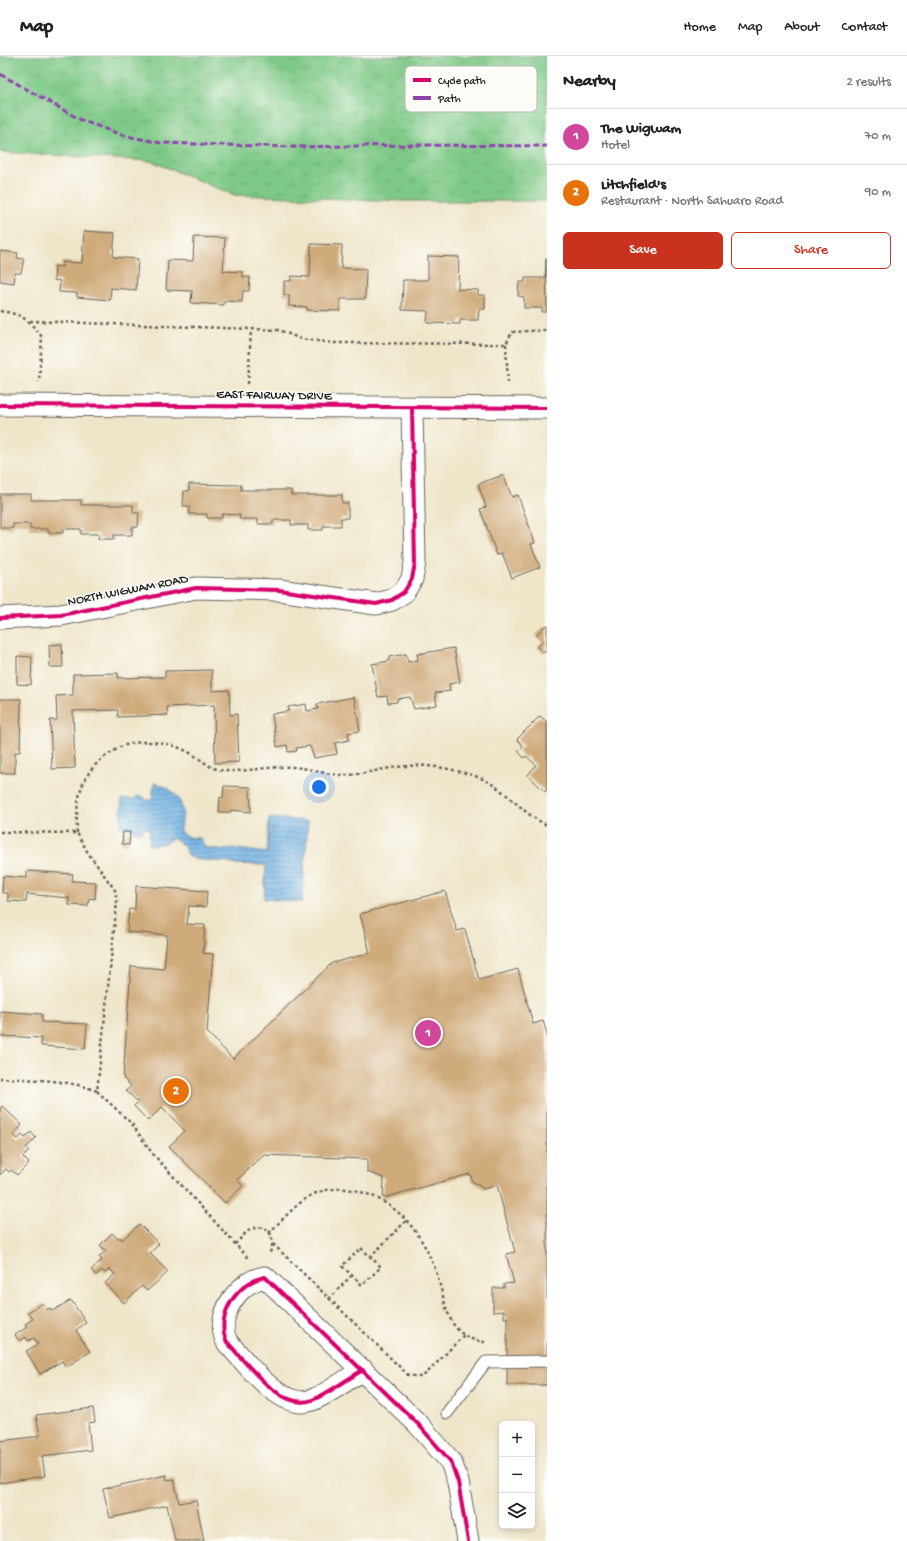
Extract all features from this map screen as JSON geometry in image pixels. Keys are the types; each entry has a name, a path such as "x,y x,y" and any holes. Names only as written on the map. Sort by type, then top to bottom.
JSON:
{"street":[{"name":"EAST FAIRWAY DRIVE","path":"0,405 547,408"},
{"name":"NORTH WIGWAM ROAD","path":"0,618 61,615 120,604 169,592 196,588 279,590 367,604 384,602 399,597 409,586 415,563 412,408"},
{"path":"363,1370 312,1400 291,1400 272,1390 227,1342 222,1327 223,1318 232,1300 256,1279 260,1272 363,1370 418,1424 451,1462 458,1482 468,1541"}],"lane":[{"path":"447,1413 486,1362 547,1361"}],"path":[{"path":"0,311 16,313 30,321 42,337 38,405"},
{"path":"30,321 279,330 301,339 334,343 506,344"},
{"path":"247,406 251,330"},
{"path":"509,408 506,344 512,332 547,330"},
{"path":"97,1091 117,902 115,890 88,853 78,833 76,810 82,782 98,761 122,746 144,743 172,744 194,756 208,767 229,771 294,767 345,775 372,772 398,766 436,766 477,776 502,790 534,819 547,825"},
{"path":"0,832 78,833"},
{"path":"0,1078 65,1082 84,1086 97,1091 132,1124 152,1153 260,1272 273,1244"},
{"path":"270,1233 309,1196 334,1188 351,1189 368,1194 395,1210 419,1237 434,1265 452,1323 464,1335 478,1342 493,1342"},
{"path":"370,1257 406,1221"},
{"path":"235,1244 250,1230 254,1228 264,1228 270,1233 273,1244 401,1370 414,1377 420,1377 426,1374 464,1335"},
{"path":"361,1248 370,1257 381,1267 362,1285 342,1266 361,1248"},
{"path":"329,1299 352,1276"}],"green space":[{"path":"0,56 547,56 547,201 406,201 234,195 151,161 0,152"}],"water":[{"path":"154,783 169,789 179,800 183,814 179,831 190,838 200,838 206,848 231,850 231,848 267,853 269,818 308,821 302,902 264,899 266,865 230,864 230,862 201,860 187,856 184,846 173,838 165,843 149,846 150,829 142,828 142,832 134,832 132,828 120,827 122,799 135,799 137,796 144,797 144,800 152,800"}],"building":[{"path":"84,231 115,233 113,257 138,259 136,290 111,288 110,300 77,297 77,293 59,292 60,281 54,280 55,266 62,267 62,262 82,263"},
{"path":"194,237 225,238 223,271 243,272 243,277 250,277 249,291 243,291 242,302 224,301 224,305 191,303 192,291 166,290 168,260 193,261"},
{"path":"311,244 342,245 341,268 366,269 365,299 340,299 340,311 307,310 307,307 289,306 289,295 284,295 284,281 291,281 291,276 310,277"},
{"path":"0,251 18,253 17,258 24,259 21,273 15,273 14,283 0,281"},
{"path":"428,256 459,257 458,289 478,290 478,295 485,295 485,309 479,309 478,320 460,320 460,324 427,323 428,311 402,310 403,280 428,280"},
{"path":"546,258 547,312 542,312 542,308 524,308 524,297 518,296 519,282 525,282 525,278 545,278"},
{"path":"503,475 512,497 518,495 535,543 531,544 540,567 512,578 502,553 497,555 480,509 486,507 478,484"},
{"path":"189,484 241,485 241,490 291,490 291,495 342,495 342,503 348,503 348,518 341,518 341,526 323,526 323,530 308,530 308,525 291,525 291,520 273,520 273,524 258,524 258,519 239,519 240,515 222,514 222,518 207,518 207,514 189,514 189,506 183,506 184,491 189,491"},
{"path":"0,494 31,494 31,500 81,500 81,505 133,505 133,513 139,513 138,527 132,527 132,535 114,535 114,539 98,539 99,534 81,534 81,529 63,529 63,533 48,533 48,529 30,529 30,524 13,524 13,528 0,528"},
{"path":"547,624 547,652 546,651 543,653 537,647 543,641 536,635"},
{"path":"62,644 63,667 50,667 49,645"},
{"path":"454,648 460,682 449,684 450,691 435,693 437,705 414,709 410,697 397,699 397,702 388,703 387,696 378,697 372,664 389,661 389,657 406,654 408,662 418,660 417,654"},
{"path":"17,656 32,657 31,685 17,684"},
{"path":"212,670 212,691 229,690 230,715 237,714 239,762 215,763 214,705 167,707 168,715 118,717 118,710 73,711 75,768 52,769 50,720 57,720 56,696 73,695 73,674 118,673 118,678 165,677 165,671"},
{"path":"354,697 360,731 348,733 349,740 335,743 337,754 314,758 310,746 296,748 297,751 288,752 287,745 277,747 272,714 289,711 288,707 306,704 307,711 318,709 317,704"},
{"path":"0,699 21,699 20,752 15,752 15,773 0,773"},
{"path":"540,716 547,722 547,789 545,792 528,775 536,765 526,756 524,758 518,751 523,746 517,739"},
{"path":"224,786 250,787 251,812 231,810 231,812 219,812 220,797 223,798"},
{"path":"123,832 130,832 129,845 122,844"},
{"path":"27,871 73,874 72,881 96,882 95,899 89,898 88,906 69,905 69,898 27,894 26,902 8,901 8,893 2,893 3,876 27,878"},
{"path":"136,886 207,891 206,907 189,906 187,924 205,925 203,953 213,954 207,1032 233,1059 332,963 370,953 360,914 445,891 457,931 465,929 479,980 518,969 533,1024 543,1021 547,1033 547,1385 507,1385 507,1317 504,1318 504,1311 493,1312 493,1288 504,1288 504,1284 514,1283 506,1254 515,1252 497,1185 484,1189 472,1181 470,1174 383,1198 384,1178 367,1172 367,1159 264,1155 237,1180 243,1186 225,1203 169,1146 185,1131 162,1107 148,1121 134,1106 138,1102 126,1091 131,1086 123,1078 131,966 164,969 167,935 127,932 129,909 135,909"},
{"path":"0,1011 42,1014 42,1022 87,1024 85,1049 41,1046 41,1038 0,1036"},
{"path":"2,1106 22,1125 13,1135 18,1139 22,1135 25,1138 31,1132 36,1138 26,1148 29,1151 23,1157 29,1163 17,1175 11,1170 9,1172 6,1169 0,1175 0,1108"},
{"path":"139,1224 159,1244 150,1253 168,1272 147,1291 142,1286 124,1303 105,1283 115,1274 110,1269 105,1273 102,1270 96,1275 91,1270 102,1260 99,1257 106,1251 100,1245 112,1233 118,1239 120,1237 122,1240"},
{"path":"71,1300 86,1323 76,1330 90,1352 66,1367 62,1361 40,1374 26,1351 38,1344 34,1338 28,1341 26,1337 19,1341 15,1335 27,1327 25,1324 33,1319 28,1312 43,1303 47,1310 50,1308 52,1311"},
{"path":"93,1408 95,1422 88,1423 91,1450 42,1456 45,1476 0,1483 0,1441 40,1436 36,1415"},
{"path":"166,1475 167,1480 174,1479 179,1503 196,1500 204,1541 175,1541 167,1505 110,1518 103,1489"}],"marked path":[{"path":"0,74 81,120 122,135 161,143 292,147 416,145 547,146"}],"cycle path":[{"path":"0,405 547,408"},
{"path":"0,618 61,615 196,588 279,590 376,604 392,600 404,592 412,579 415,563 412,408"},
{"path":"363,1370 357,1374 331,1390 312,1400 300,1402 288,1399 265,1383 227,1342 224,1332 226,1312 231,1302 246,1285 265,1277 418,1424 451,1462 458,1482 468,1541"}],"place":[{"name":"The Wigwam","path":"428,1033"},
{"name":"Litchfield's","path":"176,1091"}]}
